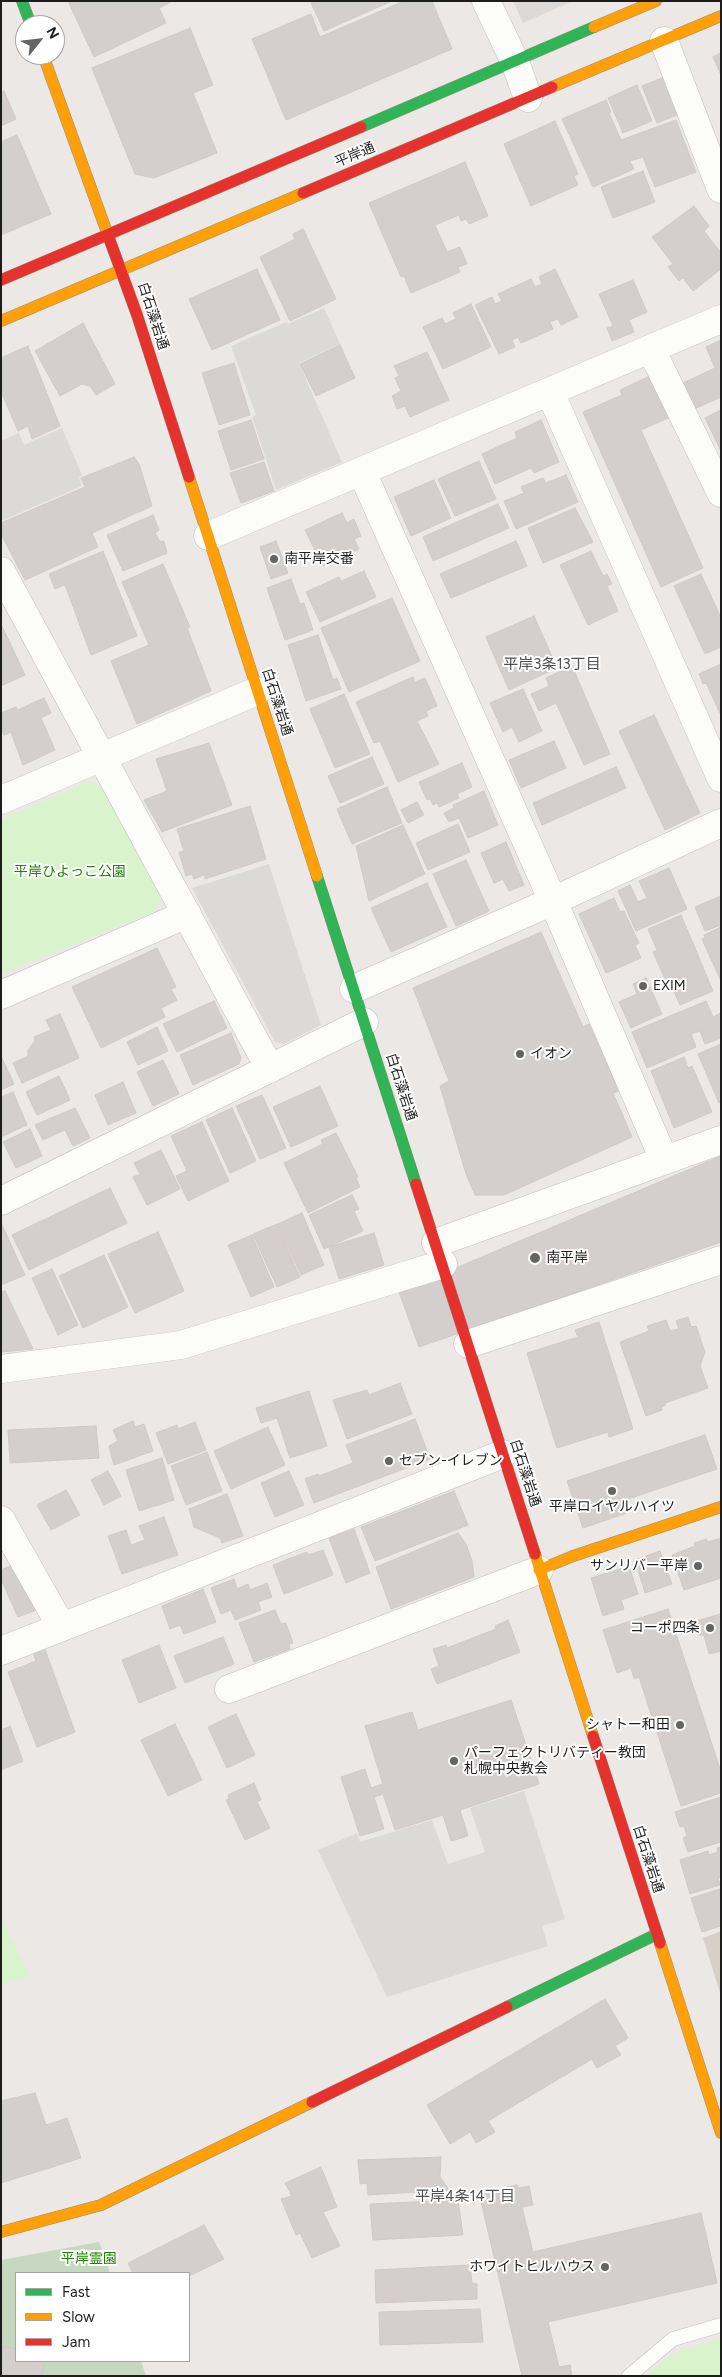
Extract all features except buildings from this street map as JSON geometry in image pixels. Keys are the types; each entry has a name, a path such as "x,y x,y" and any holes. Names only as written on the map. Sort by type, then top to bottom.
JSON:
{"main road":[{"path":"22,1 27,15"},
{"name":"平岸通","path":"1,280 656,1"},
{"name":"平岸通","path":"1,321 721,16"},
{"name":"白石藻岩通","path":"47,65 109,234 208,536 440,1253 721,2133"},
{"path":"540,1570 573,1556 721,1507"},
{"path":"1,2232 101,2205 657,1934"}],"street":[{"path":"486,1 515,62 528,98"},
{"path":"664,40 721,189"},
{"path":"208,536 721,319"},
{"path":"652,349 721,493"},
{"path":"550,392 721,778"},
{"path":"362,472 553,901 664,1160"},
{"path":"1,571 270,1069"},
{"path":"1,800 257,691"},
{"path":"354,989 553,901 721,823"},
{"path":"1,995 187,914"},
{"path":"1,1201 364,1022"},
{"path":"1,1369 181,1345 440,1253 664,1160 721,1140"},
{"path":"468,1344 721,1260"},
{"path":"1,1651 503,1454"},
{"path":"1,1520 61,1626"},
{"path":"230,1689 540,1570"}],"lane":[{"path":"629,2376 673,2339 721,2325"}],"shaded area":[{"path":"513,1 573,1 523,23"},
{"path":"324,308 340,344 299,363 342,462 276,490 252,417 256,415 231,346"},
{"path":"62,428 82,475 79,477 82,486 1,521 1,441 19,433 24,445"},
{"path":"269,864 321,1025 284,1044 275,1042 192,888"},
{"path":"524,1791 565,1919 542,1926 548,1946 387,1997 318,1850 357,1833 360,1842 432,1820 448,1864 485,1852 470,1808"},
{"path":"721,1931 721,1996 703,1938"}],"green space":[{"name":"平岸ひよっこ公園","path":"88,782 101,786 161,897 157,911 5,972 1,971 1,819"},
{"path":"1,1919 30,1975 1,1985"},
{"name":"平岸霊園","path":"99,2242 110,2272 15,2272 15,2362 141,2362 146,2376 1,2376 1,2260"},
{"path":"721,2338 721,2376 646,2376 671,2354"}],"traffic: fast":[{"path":"22,1 27,15"},
{"path":"361,127 594,27"},
{"path":"317,876 416,1184"},
{"path":"507,2007 657,1934"}],"traffic: slow":[{"path":"594,27 656,1"},
{"path":"552,87 721,16"},
{"path":"47,65 109,238"},
{"path":"1,321 303,193"},
{"path":"189,477 317,876"},
{"path":"539,1570 573,1556 721,1507"},
{"path":"535,1554 593,1736"},
{"path":"660,1943 721,2133"},
{"path":"1,2232 101,2205 312,2102"}],"traffic: jam":[{"path":"303,193 552,87"},
{"path":"1,280 361,127"},
{"path":"109,238 137,315 189,477"},
{"path":"416,1184 535,1554"},
{"path":"593,1736 660,1943"},
{"path":"312,2102 507,2007"}],"place":[{"name":"南平岸交番","path":"274,559"},
{"name":"EXIM","path":"643,986"},
{"name":"イオン","path":"520,1054"},
{"name":"南平岸","path":"535,1258"},
{"name":"セブン-イレブン","path":"389,1461"},
{"name":"平岸ロイヤルハイツ","path":"612,1491"},
{"name":"サンリバー平岸","path":"698,1566"},
{"name":"コーポ四条","path":"710,1628"},
{"name":"シャトー和田","path":"680,1725"},
{"name":"パーフェクトリバティー教団 札幌中央教会","path":"454,1761"},
{"name":"ホワイトヒルハウス","path":"605,2267"}],"district":[{"name":"平岸3条13丁目","path":"552,665"},
{"name":"平岸4条14丁目","path":"465,2197"}]}
